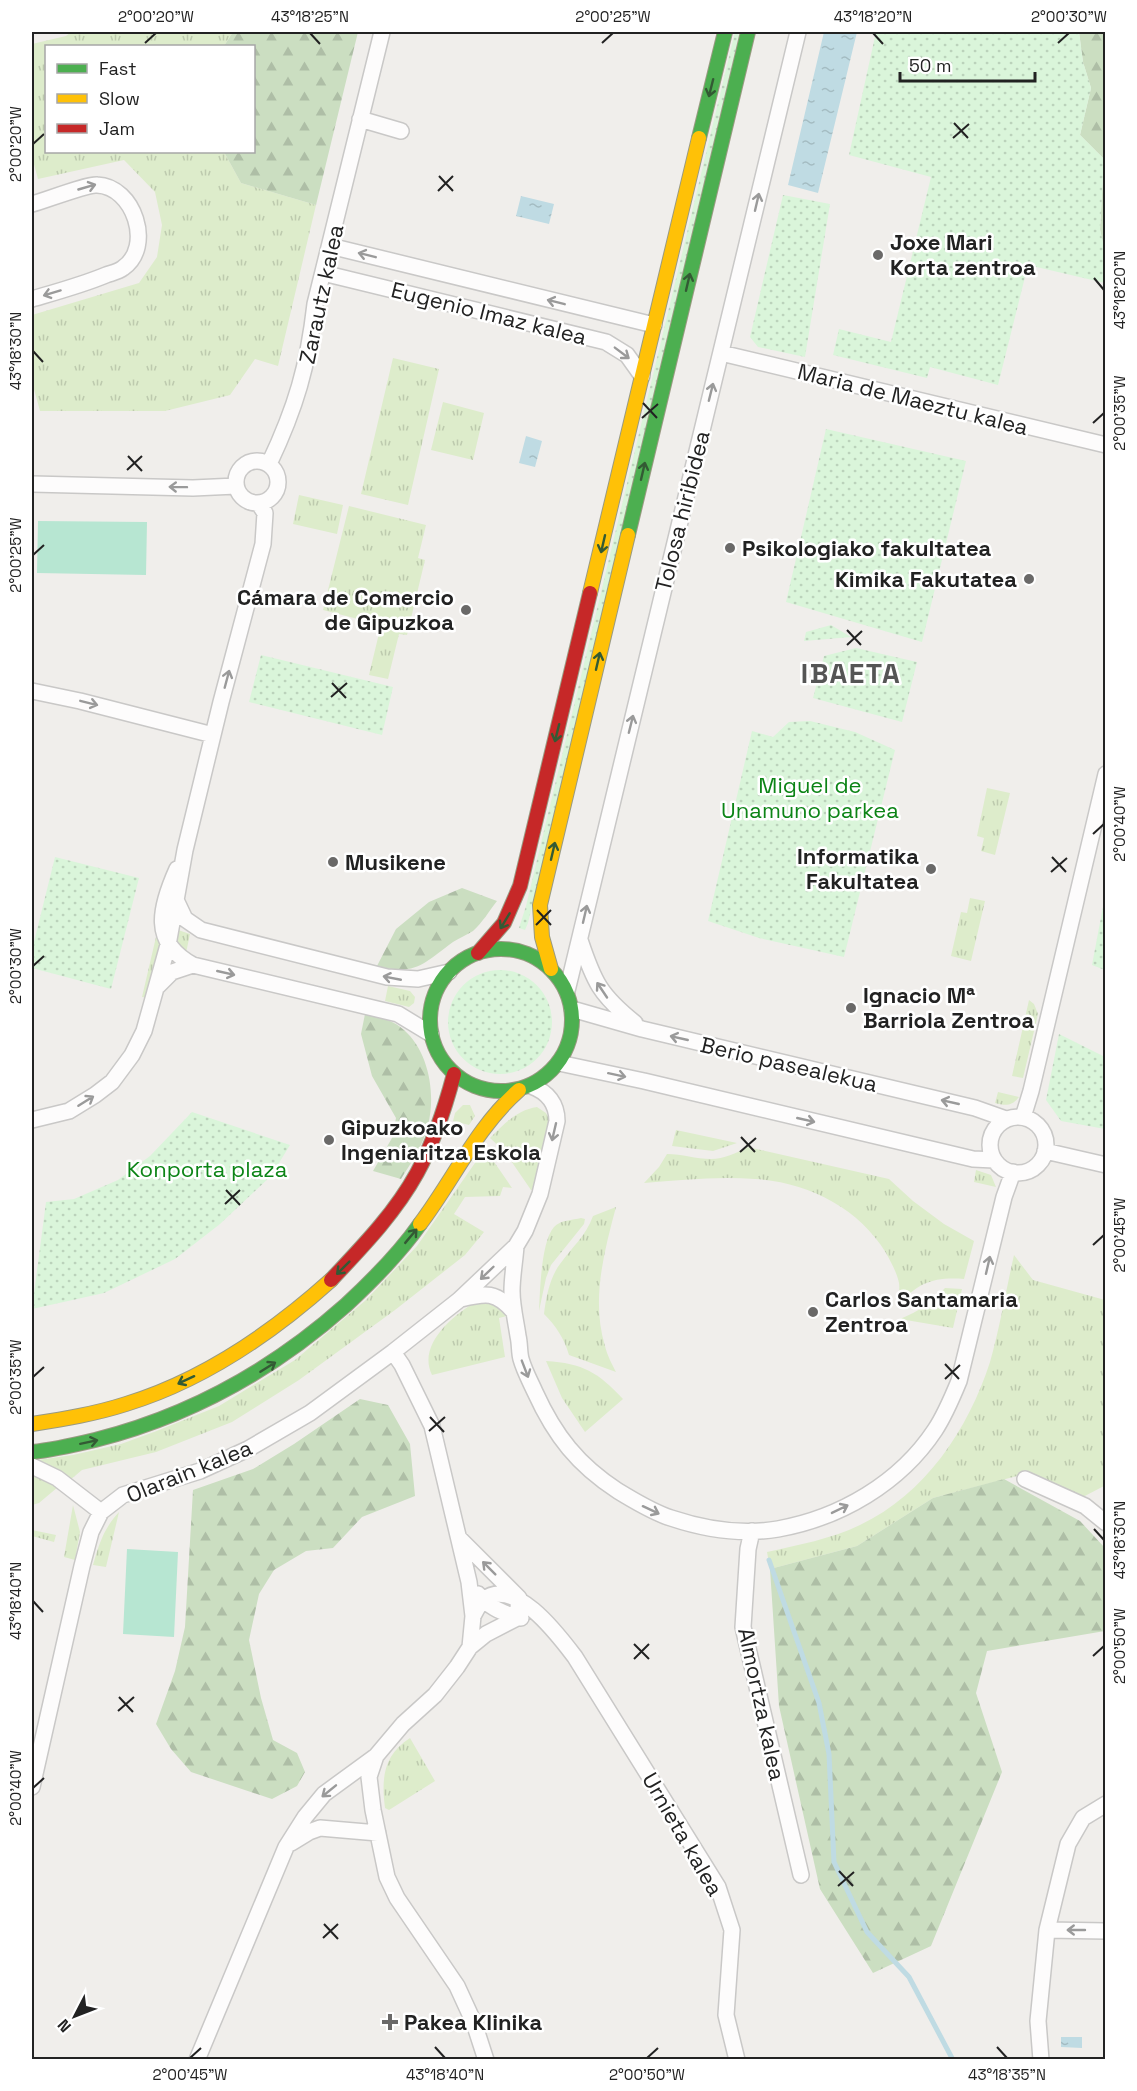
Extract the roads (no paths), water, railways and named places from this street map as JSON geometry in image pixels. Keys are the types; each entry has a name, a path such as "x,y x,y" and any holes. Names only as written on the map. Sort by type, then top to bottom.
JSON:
{"main road":[{"path":"478,953 504,923 520,886 725,32"},
{"name":"Tolosa hiribidea","path":"551,969 542,937 540,904 747,32"},
{"path":"32,1452 101,1439 145,1427 185,1412 235,1388 290,1353 372,1281 414,1233 438,1200 484,1126 500,1107 525,1088 547,1076 559,1063 568,1046 573,1028 572,1009 567,991 551,969 524,953 493,950 478,953 467,958 449,972 435,994 430,1020 431,1034 436,1049 443,1062 454,1074 470,1085 488,1091 525,1088"},
{"path":"32,1424 96,1413 133,1402 222,1363 272,1331 320,1291 351,1260 389,1216 424,1161 442,1117 454,1074"}],"street":[{"name":"Zarautz kalea","path":"269,464 302,384 310,346 315,304 382,32"},
{"name":"Tolosa hiribidea","path":"567,991 798,32"},
{"path":"360,119 401,131"},
{"path":"32,204 97,184 113,189 129,204 139,225 136,253 123,268 97,279 32,299"},
{"name":"Eugenio Imaz kalea","path":"330,246 654,325"},
{"name":"Eugenio Imaz kalea","path":"323,273 606,342 627,355 642,376"},
{"name":"Maria de Maeztu kalea","path":"721,353 1106,445"},
{"path":"32,1120 69,1111 88,1101 112,1082 132,1055 144,1031 168,945 185,850 213,735 263,544 265,513 259,504 244,499 236,486 239,470 245,464 253,461 269,464 278,476 277,491 273,497 259,504"},
{"path":"32,484 193,488 236,486"},
{"path":"32,691 213,735"},
{"path":"1023,1117 1106,774"},
{"path":"185,850 168,889 161,918 168,945 176,954 193,966 398,1014 431,1034"},
{"path":"177,902 185,919 201,930 212,933 387,977 418,979 449,972"},
{"path":"579,939 598,985 611,1004 642,1029"},
{"path":"157,989 172,972 193,966"},
{"name":"Berio pasealekua","path":"572,1009 642,1029 975,1108 1006,1119"},
{"path":"559,1063 644,1080 972,1159 994,1160"},
{"path":"525,1088 539,1089 552,1100 557,1114 537,1205 516,1246 512,1293 521,1358 527,1375 554,1429 574,1456 587,1468 644,1507 696,1525 729,1530 777,1529 834,1513 866,1496 893,1477 917,1454 936,1430 959,1381 1004,1197 1013,1172"},
{"path":"1023,1117 1035,1123 1043,1133 1045,1152 1036,1166 1029,1170 1013,1172 1002,1168 994,1160 991,1152 991,1137 994,1129 1006,1119 1023,1117"},
{"path":"1045,1152 1106,1165"},
{"name":"Olarain kalea","path":"32,1787 82,1566 91,1532 101,1512 123,1495 200,1471 249,1449 310,1413 459,1300 516,1246"},
{"path":"459,1300 481,1294 495,1295 514,1312"},
{"path":"393,1352 402,1365 432,1426 469,1582 472,1616 470,1647"},
{"path":"32,1466 57,1478 101,1512"},
{"path":"1025,1479 1085,1506 1106,1523"},
{"name":"Almortza kalea","path":"752,1531 748,1549 742,1627 801,1875"},
{"name":"Urnieta kalea","path":"459,1538 555,1631 575,1657 718,1887 732,1930 726,2015 737,2060"},
{"path":"469,1582 483,1600 499,1611 517,1618 532,1620 555,1631"},
{"path":"472,1616 483,1600 498,1594 519,1598 517,1618"},
{"path":"197,2060 286,1847 304,1817 324,1794 376,1756 403,1724 435,1695 470,1647 486,1634 517,1618"},
{"path":"376,1756 369,1777 387,1877 397,1898 456,1986 474,2023 486,2060"},
{"path":"1041,2060 1038,2021 1047,1930 1068,1844 1083,1818 1106,1804"},
{"path":"286,1847 309,1832 320,1828 378,1833"},
{"path":"1047,1930 1106,1931"}],"water":[{"path":"824,32 857,32 818,193 788,185"},
{"path":"521,196 554,204 549,224 516,216"},
{"path":"526,436 542,441 535,467 519,463"},
{"path":"1061,2037 1082,2037 1082,2048 1061,2047"}],"waterway":[{"path":"769,1560 819,1703 829,1754 834,1862 867,1932 909,1977 953,2060"}],"place":[{"name":"Joxe Mari Korta zentroa","path":"878,255"},
{"name":"Psikologiako fakultatea","path":"730,548"},
{"name":"Kimika Fakutatea","path":"1029,579"},
{"name":"Cámara de Comercio de Gipuzkoa","path":"466,610"},
{"name":"Musikene","path":"333,862"},
{"name":"Informatika Fakultatea","path":"931,869"},
{"name":"Ignacio Mª Barriola Zentroa","path":"851,1008"},
{"name":"Gipuzkoako Ingeniaritza Eskola","path":"329,1140"},
{"name":"Carlos Santamaria Zentroa","path":"813,1312"},
{"name":"Pakea Klinika","path":"390,2022"}],"district":[{"name":"IBAETA","path":"851,673"}],"park label":[{"name":"Miguel de Unamuno parkea","path":"810,798"},
{"name":"Konporta plaza","path":"207,1169"}]}
